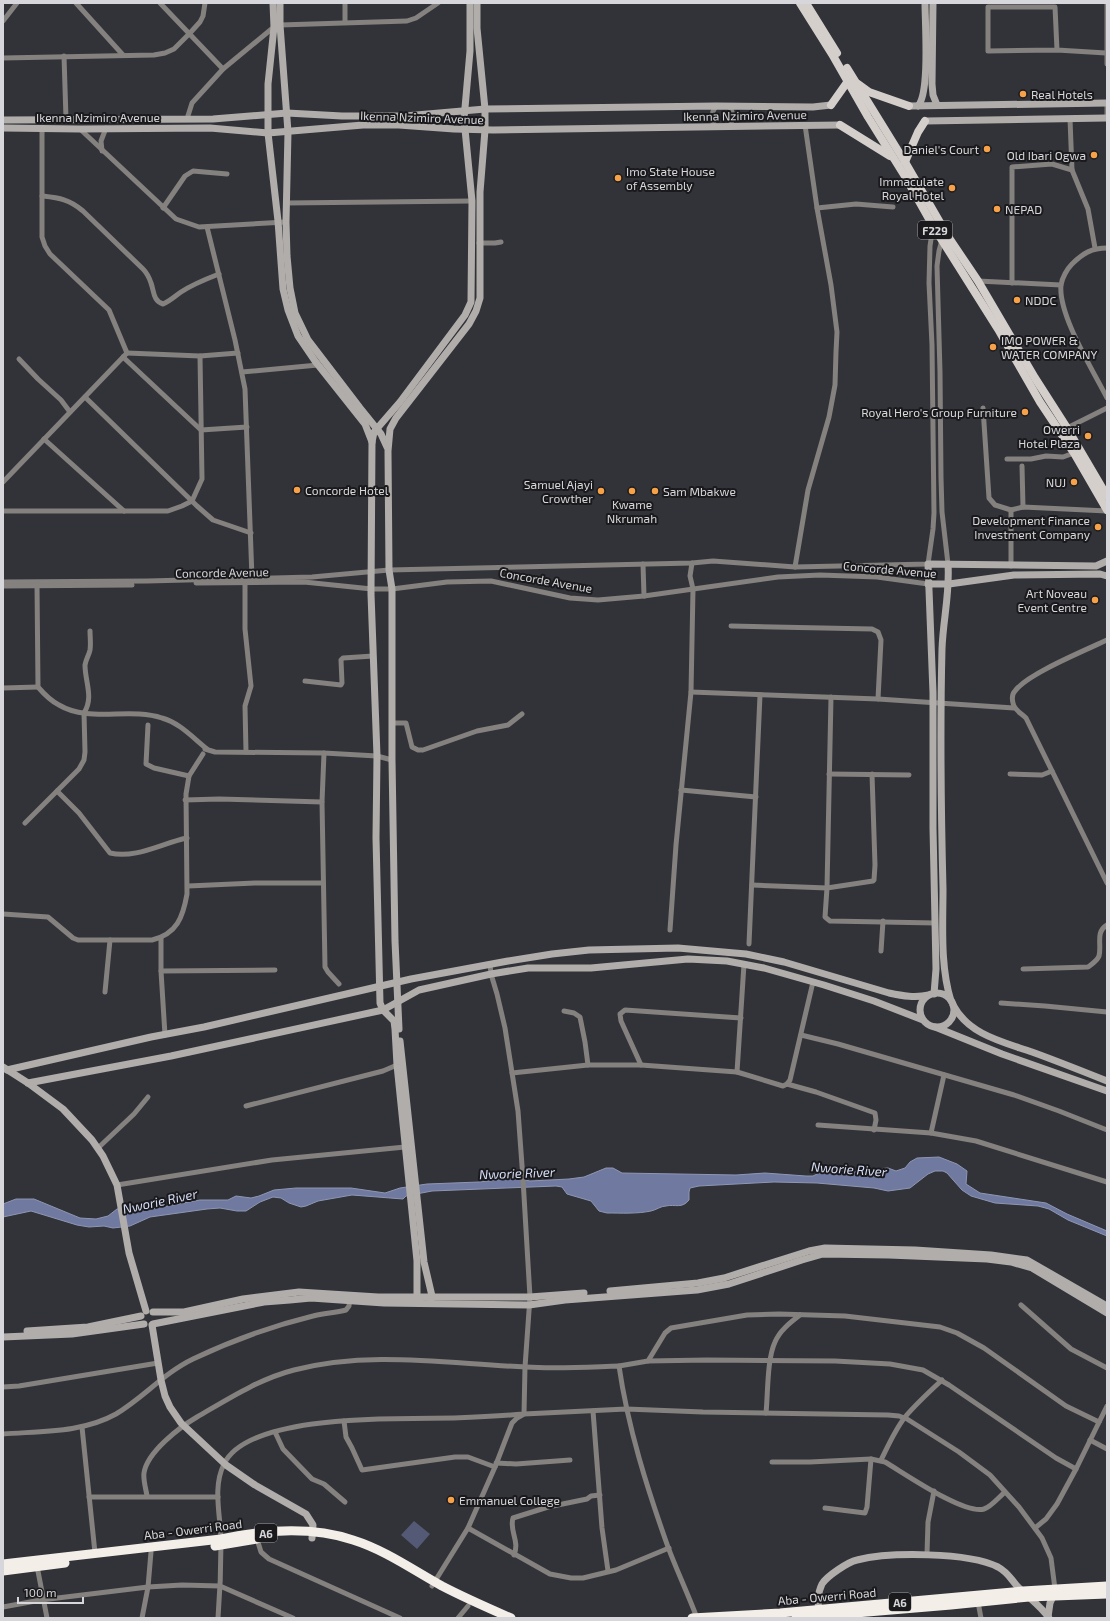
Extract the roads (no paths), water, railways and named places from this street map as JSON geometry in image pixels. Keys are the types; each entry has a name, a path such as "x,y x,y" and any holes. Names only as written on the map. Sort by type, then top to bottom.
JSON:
{"highway":[{"name":"Aba - Owerri Road","path":"3,1564 36,1563 151,1552 221,1542 239,1535 264,1533 340,1536 367,1545 404,1563 433,1584 468,1606 498,1618"},
{"name":"Aba - Owerri Road","path":"3,1571 36,1563 95,1553 313,1535"},
{"name":"Aba - Owerri Road","path":"433,1584 511,1618"},
{"name":"Aba - Owerri Road","path":"796,1618 819,1614 1107,1586"},
{"name":"Aba - Owerri Road","path":"1055,1592 1107,1594"},
{"name":"Aba - Owerri Road","path":"692,1618 819,1614 978,1602 1026,1594"}],"main road":[{"name":"F229","path":"800,3 905,162 936,223"},
{"name":"F229","path":"806,3 852,82 868,118 936,223 1024,366 1067,428 1107,496"},
{"path":"831,105 852,82 870,92 908,106"},
{"path":"905,162 918,132 925,121"},
{"path":"840,125 882,149 895,159"},
{"name":"F229","path":"945,238 978,281 1024,366 1040,402 1074,454 1107,510"}],"street":[{"path":"3,21 17,3"},
{"path":"76,3 123,55"},
{"path":"160,3 223,69"},
{"path":"3,58 154,55 165,53 174,49 200,22 203,16 205,3"},
{"path":"273,3 287,113 286,222 289,280 295,314 308,340 377,428 384,439 388,451"},
{"path":"280,3 268,84 267,114 278,221 283,289 288,310 298,336 318,365 365,424 372,442"},
{"path":"345,3 345,22"},
{"path":"187,119 192,103 223,69 277,26 345,22 407,21 416,18 438,3"},
{"path":"418,1300 414,1195 397,1003 392,760 392,589 389,570 388,451 390,428 396,418 469,324 474,303 472,201 464,130 464,110 470,51 470,3"},
{"path":"413,1184 405,1147 394,1021 383,1010 380,1003 379,988 376,838 377,756 372,589 372,442 374,432 377,428 400,402 474,303 480,298 480,192 485,130 485,109 477,28 477,3"},
{"path":"918,106 921,102 925,85 925,3"},
{"path":"932,3 932,84 933,95 937,105"},
{"path":"1107,3 1107,64"},
{"path":"1058,50 1055,7 988,7 988,51 1058,50 1106,53"},
{"path":"64,56 66,119"},
{"path":"908,106 1107,104 1107,118 925,121"},
{"name":"Ikenna Nzimiro Avenue","path":"3,120 213,119 287,113 370,117 405,116 485,109 716,106 813,107 831,105"},
{"path":"715,126 711,117 716,106"},
{"path":"728,106 731,109 732,117 730,126"},
{"path":"1070,119 1072,170 1088,209 1096,248"},
{"name":"Ikenna Nzimiro Avenue","path":"3,128 210,128 268,133 370,125 399,125 464,130 485,130 840,125"},
{"path":"795,567 804,508 829,417 834,385 837,332 805,125"},
{"path":"42,128 42,237 50,254 109,310 125,355 201,430 247,428"},
{"path":"102,151 102,141 106,128"},
{"path":"80,129 176,219 199,227 278,221 286,222"},
{"path":"1012,283 1012,167 1052,164 1072,170"},
{"path":"163,208 185,176 193,172 227,174"},
{"path":"42,196 66,199 74,203 83,211 143,268 148,275 156,299 159,303 163,304 168,302 181,292 200,281 219,274"},
{"path":"286,203 472,201"},
{"path":"817,208 856,204 893,207"},
{"path":"936,223 930,246 929,283 932,353 934,513 928,564 933,703 933,828 936,969 931,994 925,998 920,1006 920,1016 926,1024 1002,1054 1107,1090"},
{"path":"207,227 238,353 245,389 252,578"},
{"path":"945,238 939,251 937,266 942,512 949,584 942,647 941,704 944,963 948,991 957,1012 965,1021 987,1037 1107,1081"},
{"path":"480,243 495,244 501,242"},
{"path":"1107,248 1096,248 1087,251 1070,267 1061,285 1062,303 1066,318 1107,398"},
{"path":"978,281 1061,285"},
{"path":"3,482 125,355 200,356 238,353"},
{"path":"3,511 168,511 182,506 192,500 202,479 200,356"},
{"path":"19,359 38,380 61,400 70,412"},
{"path":"242,372 318,365"},
{"path":"85,397 213,520 251,533"},
{"path":"983,408 989,498 994,504 1011,510 1023,508 1107,510"},
{"path":"1067,428 1107,408"},
{"path":"44,439 124,511"},
{"path":"1007,459 1031,459 1041,456 1063,457 1074,454"},
{"path":"1022,466 1023,508"},
{"path":"1011,510 1011,566"},
{"name":"Concorde Avenue","path":"3,582 147,581 312,577 389,570 692,563 713,561 795,567 928,564 1096,566 1107,561"},
{"path":"670,930 681,790 691,692 693,589 690,576 692,563"},
{"path":"643,564 644,596"},
{"name":"Concorde Avenue","path":"3,586 37,584 105,585 304,582 372,589 392,589 471,581 491,581 587,600 644,596 778,577 820,575 877,577 928,584 949,584 1014,575 1100,574 1107,576"},
{"path":"246,583 245,629 251,686 245,706 246,752"},
{"path":"37,584 38,688 50,700 60,706 84,713 128,713 161,717 173,722 206,751 324,753 377,756 392,760"},
{"path":"730,626 872,629 878,632 881,640 878,699"},
{"path":"25,823 79,769 84,760 84,713 88,707 89,700 89,687 85,663 90,651 90,632"},
{"path":"1014,708 1013,695 1015,690 1026,681 1043,671 1107,640"},
{"path":"305,681 341,685 341,660 343,658 373,656"},
{"path":"3,688 38,688"},
{"path":"691,692 878,699 1014,708 1026,718 1107,883"},
{"path":"749,944 760,695"},
{"path":"830,697 828,888 825,917 830,921 935,923"},
{"path":"392,723 406,723 412,747 418,750 438,745 477,731 508,725 522,714"},
{"path":"148,725 146,764 154,768 190,776"},
{"path":"3,914 48,917 73,938 78,940 152,940 162,938 170,933 180,919 185,907 188,886 186,800 190,776 206,751"},
{"path":"324,753 322,802 325,967 339,984"},
{"path":"1010,774 1042,775 1052,771"},
{"path":"829,774 909,775"},
{"path":"752,885 828,888 871,882 874,880 872,774"},
{"path":"681,790 756,797"},
{"path":"57,792 79,813 110,853 139,853 171,841 187,838"},
{"path":"186,800 219,798 322,802"},
{"path":"188,886 255,883 323,883"},
{"path":"881,951 883,921"},
{"path":"1023,969 1088,967 1096,961 1099,956 1100,936 1103,928 1107,925"},
{"path":"162,938 161,971 165,1035"},
{"path":"105,992 110,940"},
{"path":"5,1068 165,1035 397,984 411,979 490,964 552,954 589,950 678,948 715,950 759,956 904,997 943,994 952,1003 953,1014 948,1023 944,1026 935,1027"},
{"path":"28,1083 178,1054 383,1010 419,990 490,974 528,968 605,967 688,959 728,961 813,982 874,1001 923,1020"},
{"path":"490,964 490,974 497,994 505,1028 518,1111 524,1188 530,1297 525,1367 524,1414"},
{"path":"737,1072 744,964"},
{"path":"161,971 275,970"},
{"path":"787,1084 790,1080 813,982"},
{"path":"1001,1003 1107,1012"},
{"path":"641,1065 621,1021 620,1014 625,1010 741,1018"},
{"path":"564,1012 580,1017 588,1066"},
{"path":"800,1035 838,1044 1014,1095 1107,1130"},
{"path":"246,1106 383,1071 397,1065"},
{"path":"512,1073 588,1066 641,1065 737,1072 777,1085 783,1086 787,1084 816,1092 875,1112 874,1130"},
{"path":"5,1068 63,1109 98,1148 111,1169 117,1185 129,1253 146,1313 156,1319 150,1324"},
{"path":"931,1133 944,1075"},
{"path":"98,1148 134,1114 148,1097"},
{"path":"818,1125 931,1133 976,1141 1107,1182"},
{"path":"117,1185 272,1160 405,1147"},
{"path":"414,1195 431,1300"},
{"path":"3,1337 72,1334 150,1324 264,1302 311,1298 431,1300 530,1297 698,1283 739,1275 809,1251 839,1248 915,1250 1023,1258 1038,1265 1107,1306"},
{"path":"431,1300 529,1305 565,1300 697,1290 729,1284 823,1254 889,1255 987,1260 1023,1264 1107,1313"},
{"path":"3,1332 88,1327 146,1313 184,1312 243,1299 287,1292 312,1292 350,1298"},
{"path":"3,1434 89,1426 116,1414 160,1380 188,1361 231,1342 271,1328 314,1316 346,1310 350,1298"},
{"path":"1021,1305 1071,1349 1107,1368"},
{"path":"146,1313 141,1321 150,1324"},
{"path":"648,1361 664,1333 671,1328 747,1315 845,1316 940,1327 984,1348 1066,1406 1099,1422"},
{"path":"766,1413 774,1342 781,1332 800,1315"},
{"path":"150,1324 160,1380 170,1407 183,1425 224,1464 255,1485 306,1514 313,1525 313,1535"},
{"path":"147,1496 144,1473 152,1454 183,1425 236,1394 278,1375 310,1366 382,1359 571,1368 619,1366 648,1361 835,1360 890,1364 923,1370 942,1380 1076,1469"},
{"path":"3,1387 18,1386 158,1364"},
{"path":"619,1366 626,1409 640,1461 669,1548 697,1618"},
{"path":"880,1460 905,1418 942,1380"},
{"path":"1035,1528 1052,1512 1076,1469 1107,1406"},
{"path":"218,1618 221,1542 218,1481 224,1464 232,1453 242,1446 275,1432 309,1423 378,1419 477,1417 626,1409 888,1415 905,1418 959,1452 990,1475 1019,1507 1035,1528 1042,1538 1050,1558 1055,1592 1050,1603 1049,1617"},
{"path":"593,1411 608,1571"},
{"path":"433,1584 468,1528 496,1465 512,1423 524,1414"},
{"path":"344,1421 346,1436 362,1470 455,1457 468,1457 496,1465 570,1460"},
{"path":"82,1427 95,1553"},
{"path":"275,1432 283,1449 301,1468 312,1478 324,1484 345,1502"},
{"path":"1090,1440 1107,1449"},
{"path":"825,1508 864,1513 867,1507 871,1459"},
{"path":"772,1462 880,1460 948,1499 974,1510 985,1509 1005,1492"},
{"path":"928,1554 928,1522 934,1491"},
{"path":"514,1555 517,1545 511,1523 513,1518 548,1506 587,1499 591,1496 600,1495"},
{"path":"89,1497 218,1497"},
{"path":"468,1528 514,1555 550,1574 559,1577 582,1578 608,1571 669,1548"},
{"path":"258,1539 261,1552 269,1559 400,1618"},
{"path":"142,1618 148,1587 151,1552"},
{"path":"819,1614 818,1595 823,1583 840,1568 855,1560 928,1554 987,1563 997,1567 1007,1573 1049,1617"},
{"path":"36,1563 47,1618"},
{"path":"3,1607 44,1600 148,1587 182,1585 220,1586 293,1618"},
{"path":"978,1602 981,1618"},
{"path":"458,1618 468,1606"}],"place":[{"name":"Real Hotels","path":"1023,94"},
{"name":"Daniel's Court","path":"987,149"},
{"name":"Old Ibari Ogwa","path":"1094,155"},
{"name":"Imo State House of Assembly","path":"618,178"},
{"name":"Immaculate Royal Hotel","path":"952,188"},
{"name":"NEPAD","path":"997,209"},
{"name":"NDDC","path":"1017,300"},
{"name":"IMO POWER & WATER COMPANY","path":"993,347"},
{"name":"Royal Hero's Group Furniture","path":"1025,412"},
{"name":"Owerri Hotel Plaza","path":"1088,436"},
{"name":"NUJ","path":"1074,482"},
{"name":"Concorde Hotel","path":"297,490"},
{"name":"Samuel Ajayi Crowther","path":"601,491"},
{"name":"Kwame Nkrumah","path":"632,491"},
{"name":"Sam Mbakwe","path":"655,491"},
{"name":"Development Finance Investment Company","path":"1098,527"},
{"name":"Art Noveau Event Centre","path":"1095,600"},
{"name":"Emmanuel College","path":"451,1500"}],"water label":[{"name":"Nworie River","path":"849,1169"},
{"name":"Nworie River","path":"517,1173"},
{"name":"Nworie River","path":"160,1201"}]}
